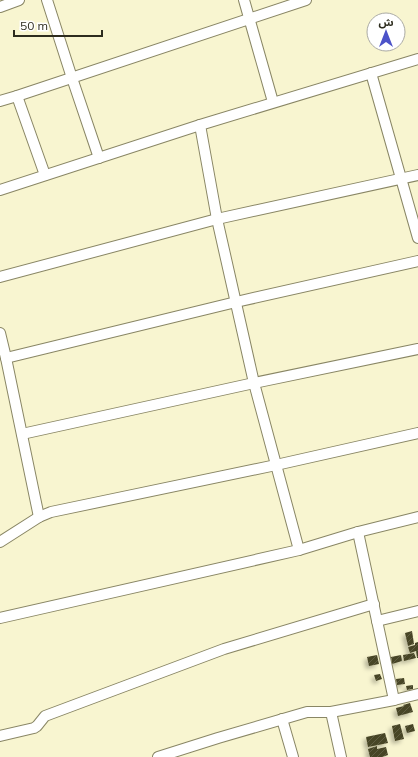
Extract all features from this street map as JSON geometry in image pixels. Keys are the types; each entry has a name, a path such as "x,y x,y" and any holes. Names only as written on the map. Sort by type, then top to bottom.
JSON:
{"street":[{"path":"0,7 19,0"},
{"path":"47,0 99,158"},
{"path":"244,0 273,102"},
{"path":"0,101 306,0"},
{"path":"0,190 273,102 418,59"},
{"path":"371,73 418,238"},
{"path":"17,96 45,175"},
{"path":"200,125 217,220 254,383 299,550"},
{"path":"0,277 217,220 418,175"},
{"path":"6,358 236,302 418,261"},
{"path":"0,333 39,517"},
{"path":"22,434 418,349"},
{"path":"0,542 39,517 51,512 276,465 418,433"},
{"path":"0,618 299,550 418,516"},
{"path":"358,532 394,700"},
{"path":"0,736 34,728 45,716 224,649 374,604"},
{"path":"378,621 418,611"},
{"path":"158,757 200,743 307,712 331,712 418,694"},
{"path":"331,712 341,757"},
{"path":"282,719 293,757"}],"building":[{"path":"412,631 414,644 408,646 405,633"},
{"path":"418,642 417,658 416,651 410,653 408,647 415,645 415,643"},
{"path":"414,653 416,658 404,661 403,655"},
{"path":"377,655 379,664 369,666 367,657"},
{"path":"401,655 402,661 392,664 391,657"},
{"path":"380,674 382,679 376,681 374,675"},
{"path":"404,678 405,684 397,685 396,679"},
{"path":"413,685 413,689 407,690 406,686"},
{"path":"410,703 413,712 398,716 396,708"},
{"path":"400,724 404,739 395,741 392,726"},
{"path":"413,724 415,731 407,733 405,726"},
{"path":"385,733 388,743 368,747 366,737"},
{"path":"377,746 377,749 386,747 388,755 382,757 370,757 368,749"}]}
